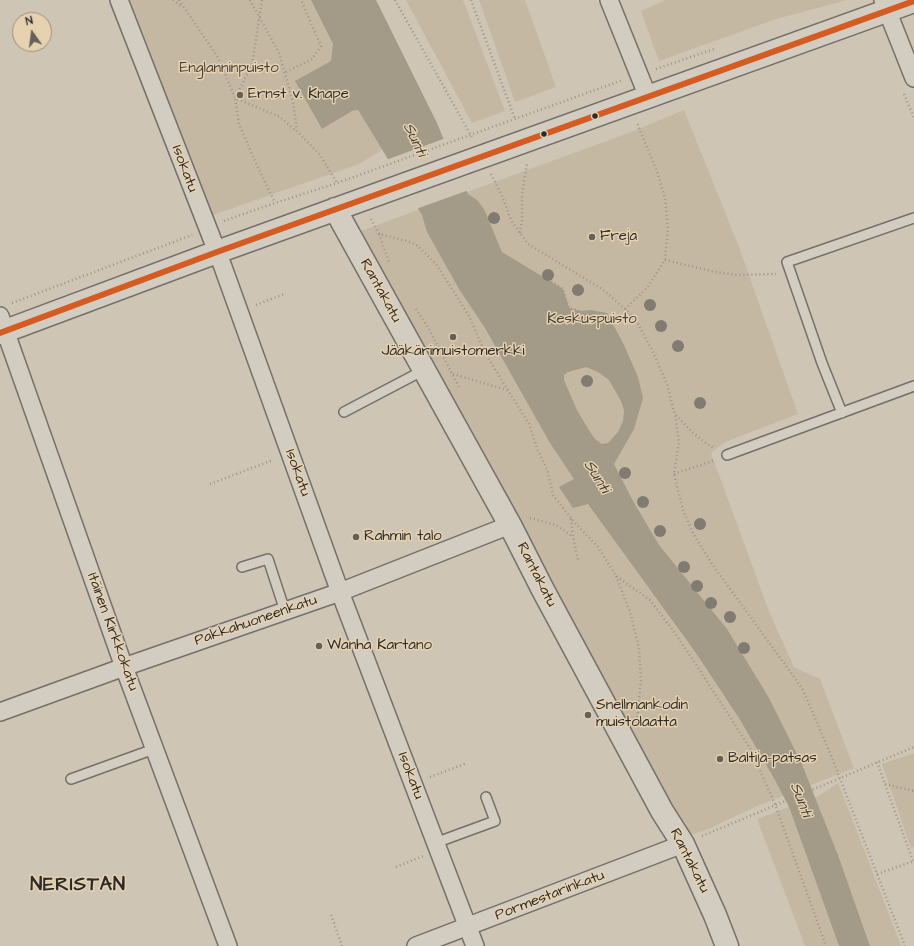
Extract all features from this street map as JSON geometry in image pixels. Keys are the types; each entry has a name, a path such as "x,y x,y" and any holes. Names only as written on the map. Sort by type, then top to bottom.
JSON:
{"main road":[{"path":"3,321 216,252 463,164 648,97 885,6 914,2"},
{"name":"Rantakatu","path":"335,209 424,370 519,521 543,590 651,791 683,844 715,915 727,946"}],"street":[{"name":"Isokatu","path":"119,0 239,312 340,592 475,946"},
{"path":"609,0 648,97"},
{"path":"885,6 914,78"},
{"name":"Itäinen Kirkkokatu","path":"3,321 124,667 228,946"},
{"name":"Pakkahuoneenkatu","path":"0,712 285,610 340,592 519,521"},
{"name":"Pormestarinkatu","path":"416,946 683,844"}],"lane":[{"path":"842,413 822,364 787,262 914,218"},
{"path":"344,412 424,370"},
{"path":"727,455 914,386"},
{"path":"242,568 268,559 285,610"},
{"path":"71,779 154,749"},
{"path":"437,847 495,820 486,797"}],"path":[{"path":"173,0 183,8"},
{"path":"179,0 219,59 235,98 239,124 275,203"},
{"path":"250,0 279,53 286,72 293,102 297,131"},
{"path":"235,98 252,65 262,0"},
{"path":"286,72 312,59 321,46 301,0"},
{"path":"395,0 471,135"},
{"path":"471,0 515,119"},
{"path":"3,321 225,221 337,183 620,81 639,76 717,48"},
{"path":"235,98 280,117 297,131 320,155 337,183"},
{"path":"625,309 647,288 665,260 668,228 665,199 658,174 637,123"},
{"path":"520,234 522,220 522,195 527,162"},
{"path":"491,175 502,196 511,220 528,244 602,289 625,309 637,322 652,350 667,384 675,415 679,442 674,474 683,510 694,535 712,564 802,688 905,946"},
{"path":"371,219 379,234 407,241 418,246 436,264 469,316 485,353 510,391 529,424 546,469 553,495 571,518 598,547 616,576 630,612 639,648 641,680 636,722"},
{"path":"665,260 715,272 738,275 790,273"},
{"path":"548,279 563,288 569,308 580,311"},
{"path":"239,312 284,294"},
{"path":"453,374 510,391"},
{"path":"675,415 707,444 727,455"},
{"path":"210,484 290,453"},
{"path":"674,474 727,455"},
{"path":"571,518 578,560"},
{"path":"519,521 556,525 573,537"},
{"path":"616,576 650,600 674,632 750,748 775,804 826,946"},
{"path":"683,844 775,804 914,747"},
{"path":"877,762 914,861 877,874"},
{"path":"413,783 467,763"},
{"path":"885,784 914,791"},
{"path":"396,867 437,847"},
{"path":"331,914 342,946"}],"green space":[{"name":"Englanninpuisto","path":"129,0 311,0 333,44 331,61 296,81 352,111 358,110 382,150 359,164 213,215"},
{"path":"406,0 463,0 505,111 472,123"},
{"path":"479,0 525,0 556,87 515,102"},
{"path":"666,0 847,0 776,19 659,61 641,11"},
{"name":"Keskuspuisto","path":"684,110 739,247 798,414 725,442 711,453 770,614 794,667 820,679 854,768 755,807 706,830 686,836 358,232 631,132"},
{"path":"914,753 914,847 911,848 882,764"},
{"path":"838,783 901,946 870,946 838,855 815,798"},
{"path":"789,807 839,946 805,946 757,819"}],"water":[{"name":"Sunti","path":"311,0 376,0 437,123 468,194 477,200 484,209 502,252 563,289 569,308 580,311 591,310 607,313 624,345 638,377 643,398 634,429 614,464 633,501 659,545 727,629 769,698 801,762 838,855 870,946 839,946 789,807 775,780 739,718 696,653 588,504 573,508 559,487 574,479 550,443 485,328 459,289 427,232 422,215 358,110 352,111 322,129 295,81 331,61 333,44","holes":["586,367 598,372 609,380 621,401 624,410 623,421 618,432 608,443 602,444 595,439 590,432 577,410 564,380 564,375 568,372"]}],"pier":[{"path":"446,138 469,190 416,209 386,160"}],"transit line":[{"path":"0,333 217,252 914,1"}],"place":[{"name":"Ernst v. Knape","path":"240,95"},
{"name":"Freja","path":"592,237"},
{"name":"Jääkärimuistomerkki","path":"453,337"},
{"name":"Rahmin talo","path":"356,537"},
{"name":"Wanha Kartano","path":"319,646"},
{"name":"Snellmankodin muistolaatta","path":"588,715"},
{"name":"Baltija-patsas","path":"720,759"}],"district":[{"name":"NERISTAN","path":"78,886"}]}
